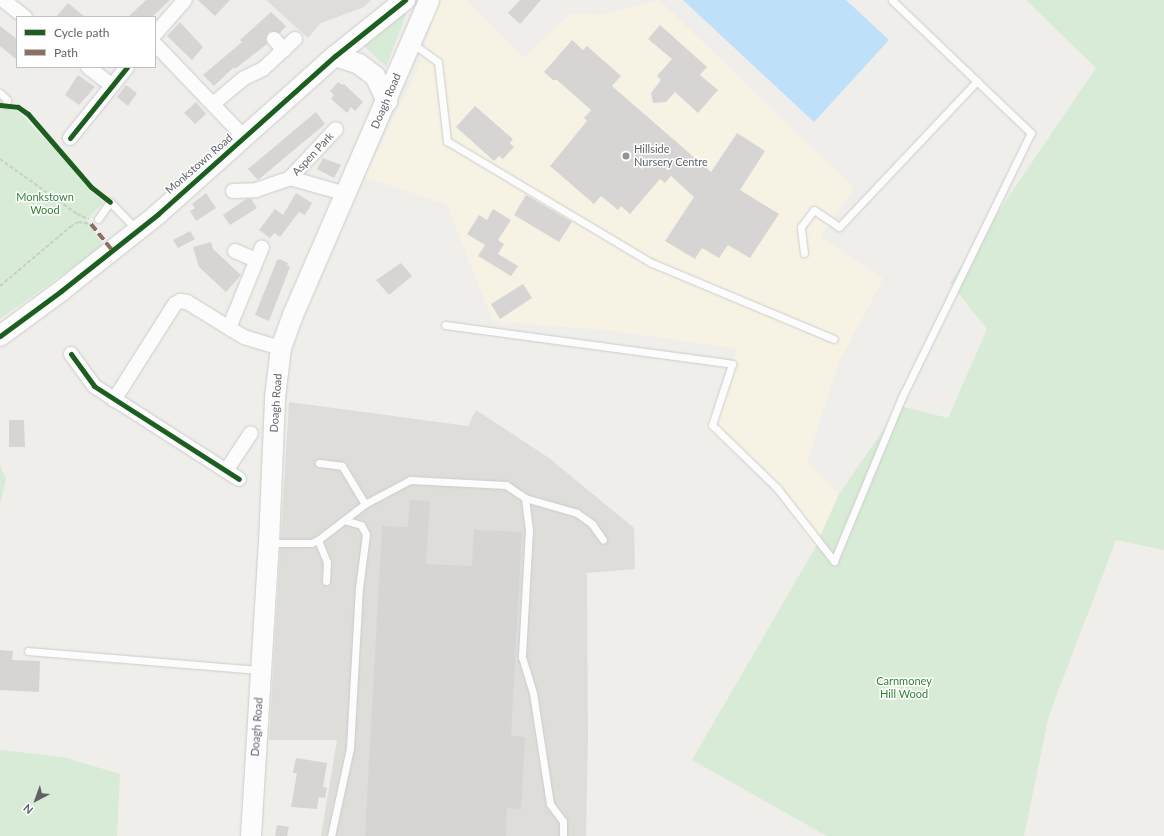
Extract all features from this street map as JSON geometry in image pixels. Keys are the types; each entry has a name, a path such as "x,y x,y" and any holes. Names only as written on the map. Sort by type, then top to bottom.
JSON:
{"main road":[{"name":"Monkstown Road","path":"0,336 40,308 137,230 335,56 406,0"},
{"name":"Doagh Road","path":"251,836 269,543 275,398 281,348 292,315 412,43 429,0"},
{"path":"335,56 359,64 375,76 387,100"}],"street":[{"path":"3,0 24,16"},
{"path":"156,33 185,0"},
{"path":"274,39 284,50"},
{"path":"213,104 244,78 264,69 295,39"},
{"path":"156,45 244,137"},
{"path":"89,68 111,85"},
{"path":"70,138 125,68"},
{"name":"Aspen Park","path":"233,191 256,190 290,178 336,129"},
{"name":"Aspen Park","path":"290,178 346,194"},
{"path":"229,328 259,254 235,251"},
{"path":"114,400 175,304 187,302 244,337 281,348"},
{"path":"71,354 94,386 239,479"},
{"path":"226,471 250,433"}],"lane":[{"path":"445,325 732,364 712,425 777,488 834,561 902,398 1031,133 892,0"},
{"path":"412,43 438,62 447,141 652,263 834,339"},
{"path":"804,253 801,227 814,210 839,228 977,81"},
{"path":"0,93 7,100 6,105"},
{"path":"98,218 110,202 137,230"},
{"path":"319,463 342,466 365,504"},
{"path":"269,543 311,544 365,504 410,480 506,485 525,498 577,513 592,524 603,540"},
{"path":"525,498 529,530 522,657 533,693 550,804 563,821 563,836"},
{"path":"332,836 350,748 359,588 366,534 362,525 345,520"},
{"path":"318,540 327,562 326,581"},
{"path":"28,651 261,670"}],"path":[{"path":"0,159 77,214 87,220 98,218"},
{"path":"0,286 70,227 78,222 91,224 98,218"}],"shaded area":[{"path":"266,0 371,0 364,7 321,23 308,38"},
{"path":"438,0 466,0 524,58 571,13 600,15 659,0 854,188 820,237 883,279 839,362 807,462 839,494 815,548 770,485 705,427 738,349 615,331 493,321 447,205 365,177 418,69"},
{"path":"289,402 468,426 476,410 549,458 634,528 635,569 587,573 588,738 586,836 321,836 337,740 269,740"}],"green space":[{"name":"Carnmoney Hill Wood","path":"1026,0 1164,0 1164,550 1116,540 1049,715 1024,836 827,836 692,760 815,548 839,494 900,406 948,418 987,329 950,283 1096,68"},
{"path":"405,12 406,15 386,67 364,46"},
{"name":"Monkstown Wood","path":"0,100 7,100 91,187 89,190 104,202 87,220 103,246 0,319"},
{"path":"0,465 6,479 0,505"},
{"path":"0,750 63,757 120,774 117,836 0,836"}],"water":[{"path":"683,0 846,0 889,40 814,122"}],"building":[{"path":"146,0 170,0 153,16 129,16"},
{"path":"198,0 230,0 215,16"},
{"path":"520,0 541,0 520,24 508,13"},
{"path":"68,3 84,16 57,16"},
{"path":"271,12 286,26 280,33 269,32 266,37 267,44 235,69 234,67 214,86 203,75 242,42 240,40"},
{"path":"180,22 203,47 192,60 167,36"},
{"path":"660,25 707,67 700,75 718,90 698,113 675,92 666,102 653,103 651,93 661,80 657,76 672,59 648,39"},
{"path":"0,26 16,38 16,59 0,46"},
{"path":"572,40 583,50 587,46 621,76 612,86 711,172 737,133 765,151 740,190 779,214 750,258 728,245 719,258 702,248 695,259 665,241 694,197 671,176 665,183 660,179 630,214 621,206 618,210 601,196 594,204 550,166 587,121 584,118 591,110 557,80 553,80 544,72"},
{"path":"78,75 95,87 79,105 65,95"},
{"path":"338,82 343,85 344,84 363,102 355,111 351,107 347,113 331,99 334,95 330,91"},
{"path":"126,85 137,93 128,106 117,97"},
{"path":"196,102 206,114 195,124 184,113"},
{"path":"475,106 513,139 510,143 514,147 503,159 499,156 494,161 456,127"},
{"path":"316,112 325,124 258,180 248,169"},
{"path":"323,158 341,165 334,178 317,169"},
{"path":"206,193 216,208 196,221 190,211 195,208 192,204"},
{"path":"296,193 312,203 305,215 299,212 280,237 274,233 270,238 259,230 275,209 283,215"},
{"path":"526,195 572,222 559,242 514,215"},
{"path":"246,199 251,199 257,208 230,225 223,215"},
{"path":"493,209 511,220 498,240 504,244 498,254 518,266 511,276 478,256 485,245 467,234 479,215 487,220"},
{"path":"190,231 195,239 178,248 173,240"},
{"path":"211,242 213,249 241,275 226,292 199,267 193,247"},
{"path":"280,259 288,263 287,265 290,267 269,321 255,315 277,260"},
{"path":"401,263 412,276 389,295 376,280"},
{"path":"523,284 532,298 500,319 491,304"},
{"path":"9,420 24,420 25,447 9,447"},
{"path":"410,500 430,501 426,564 472,566 474,530 522,532 511,736 525,737 521,809 507,808 506,836 365,836 382,526 408,527"},
{"path":"0,650 13,651 12,660 40,661 39,692 0,690"},
{"path":"296,758 327,763 323,787 327,788 325,798 319,797 317,809 291,807 297,773 293,773"},
{"path":"277,825 289,827 287,836 275,836"}],"marked path":[{"path":"91,224 112,250"}],"cycle path":[{"path":"0,336 61,291 158,214 335,56 405,0"},
{"path":"70,138 126,68"},
{"path":"0,105 18,107 28,114 91,187 110,202"},
{"path":"71,354 94,386 239,479"}],"place":[{"name":"Hillside Nursery Centre","path":"626,156"}]}
